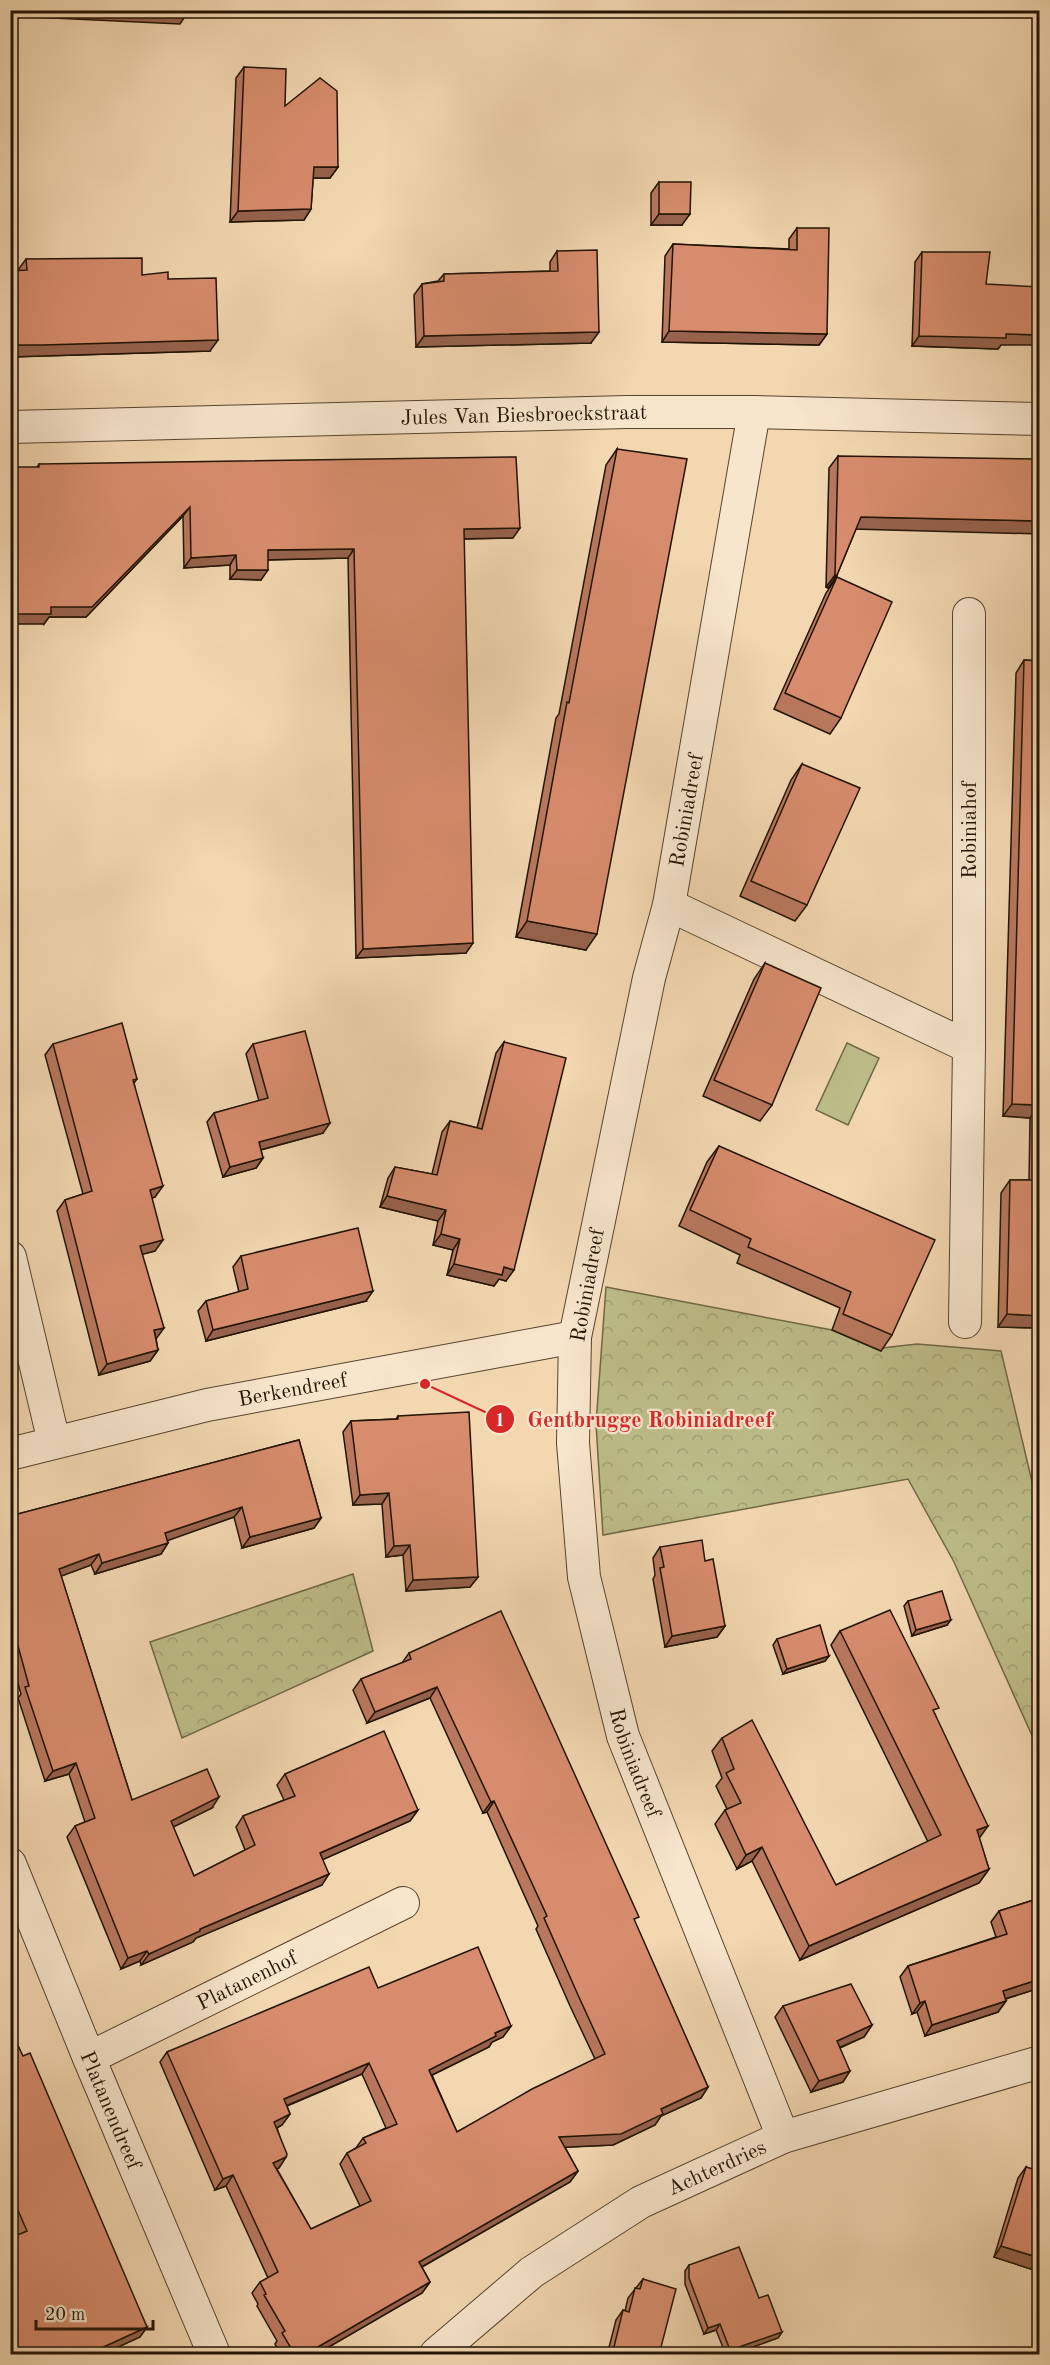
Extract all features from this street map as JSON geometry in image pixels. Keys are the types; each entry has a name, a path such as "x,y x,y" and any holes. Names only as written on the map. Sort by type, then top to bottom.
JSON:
{"street":[{"name":"Jules Van Biesbroeckstraat","path":"10,427 627,412 754,412 1040,419"},
{"name":"Robiniadreef","path":"754,412 669,905 649,978 575,1337 573,1443 584,1577 623,1736 783,2137"},
{"name":"Robiniahof","path":"965,1322 969,1047 969,614"},
{"path":"669,905 969,1047"},
{"path":"10,1257 54,1442"},
{"name":"Berkendreef","path":"10,1454 207,1405 575,1337"},
{"name":"Platanendreef","path":"10,1864 214,2355"},
{"name":"Platanenhof","path":"89,2058 403,1903"},
{"name":"Achterdries","path":"436,2355 532,2272 641,2202 783,2137 1040,2062"}],"green space":[{"path":"847,1043 879,1058 848,1125 816,1110"},
{"path":"606,1287 832,1330 881,1351 882,1348 917,1344 1001,1351 1039,1511 1039,1751 954,1562 908,1479 603,1535 596,1424"},
{"path":"353,1574 373,1651 182,1738 150,1642"}],"building":[{"path":"144,10 188,10 188,12"},
{"path":"244,67 286,69 285,106 320,78 337,91 338,167 314,167 311,209 238,211"},
{"path":"659,182 691,182 690,214 659,214"},
{"path":"797,228 829,228 827,334 669,331 673,244 797,250"},
{"path":"597,250 599,332 424,336 422,284 444,281 444,274 558,271 557,251"},
{"path":"922,252 990,252 986,284 1040,287 1040,335 1006,334 1006,338 919,336"},
{"path":"142,258 142,275 168,272 168,279 216,278 218,340 10,345 10,271 27,270 26,259"},
{"path":"617,449 687,459 597,934 527,921"},
{"path":"838,456 1040,459 1040,521 861,517 837,575 835,575"},
{"path":"516,457 520,528 464,529 473,943 363,949 354,549 268,550 268,570 237,570 236,555 191,558 190,507 92,607 51,607 51,614 10,614 10,467 39,467 39,464"},
{"path":"837,577 892,602 841,718 785,693"},
{"path":"1024,660 1040,661 1040,1316 1007,1314 1010,1180 1037,1180 1039,1105 1012,1104"},
{"path":"802,764 860,788 807,905 751,881"},
{"path":"765,963 821,988 772,1105 714,1080"},
{"path":"122,1023 137,1079 133,1080 163,1186 150,1190 163,1240 140,1246 164,1328 154,1330 158,1350 107,1364 65,1200 92,1191 53,1044"},
{"path":"305,1031 330,1123 259,1142 263,1158 230,1167 214,1113 268,1098 253,1044"},
{"path":"504,1042 566,1058 514,1270 504,1267 502,1275 454,1264 460,1239 441,1234 446,1210 387,1196 395,1167 437,1175 450,1121 482,1129"},
{"path":"719,1146 935,1240 892,1335 843,1314 851,1292 748,1247 751,1239 690,1210"},
{"path":"358,1228 373,1291 213,1330 206,1301 248,1289 241,1256"},
{"path":"469,1412 478,1577 413,1580 410,1545 394,1546 389,1493 360,1495 351,1421"},
{"path":"299,1440 321,1518 250,1537 242,1507 165,1533 168,1543 102,1563 99,1554 59,1569 132,1800 207,1769 219,1797 171,1821 194,1876 255,1845 243,1816 295,1796 285,1774 384,1731 418,1810 320,1853 329,1874 200,1929 149,1954 147,1951 128,1958 75,1826 95,1818 76,1763 53,1771 25,1687 29,1686 10,1617 10,1516"},
{"path":"702,1540 705,1561 713,1559 725,1626 672,1636 660,1568 664,1567 660,1547"},
{"path":"942,1591 951,1620 916,1630 908,1601"},
{"path":"890,1610 939,1708 933,1710 988,1826 977,1830 989,1869 809,1946 762,1847 746,1855 725,1810 741,1803 726,1773 734,1769 722,1738 752,1720 836,1885 941,1835 840,1631"},
{"path":"501,1611 639,1917 634,1919 708,2087 661,2109 663,2114 621,2134 559,2137 578,2171 419,2262 430,2282 304,2355 295,2355 282,2333 285,2331 264,2295 266,2294 260,2282 278,2272 233,2175 223,2179 167,2052 369,1967 378,1988 478,1947 511,2026 429,2070 457,2132 532,2089 605,2054 544,1918 547,1916 494,1801 491,1802 437,1687 375,1712 361,1679 411,1659 409,1653","holes":["369,2063 397,2124 363,2138 366,2143 347,2153 371,2201 311,2229 273,2163 286,2157 287,2154 274,2122 290,2114 284,2099"]},
{"path":"820,1625 829,1656 787,1669 777,1639"},
{"path":"1040,1898 1040,1979 1003,1991 1006,2001 932,2025 925,2001 920,2003 908,1966 1007,1934 999,1911"},
{"path":"851,1984 872,2025 837,2041 850,2071 819,2081 783,2006"},
{"path":"10,2029 23,2056 30,2053 147,2327 86,2355 10,2355 10,2238 27,2231 10,2192"},
{"path":"1026,2167 1040,2171 1040,2258 1001,2246"},
{"path":"739,2247 759,2298 768,2295 782,2332 730,2350 720,2324 708,2328 689,2278 689,2265"},
{"path":"643,2279 676,2289 659,2355 612,2355 623,2310 629,2312 635,2288 640,2289"}],"place":[{"name":"Gentbrugge Robiniadreef","path":"425,1384"}]}
